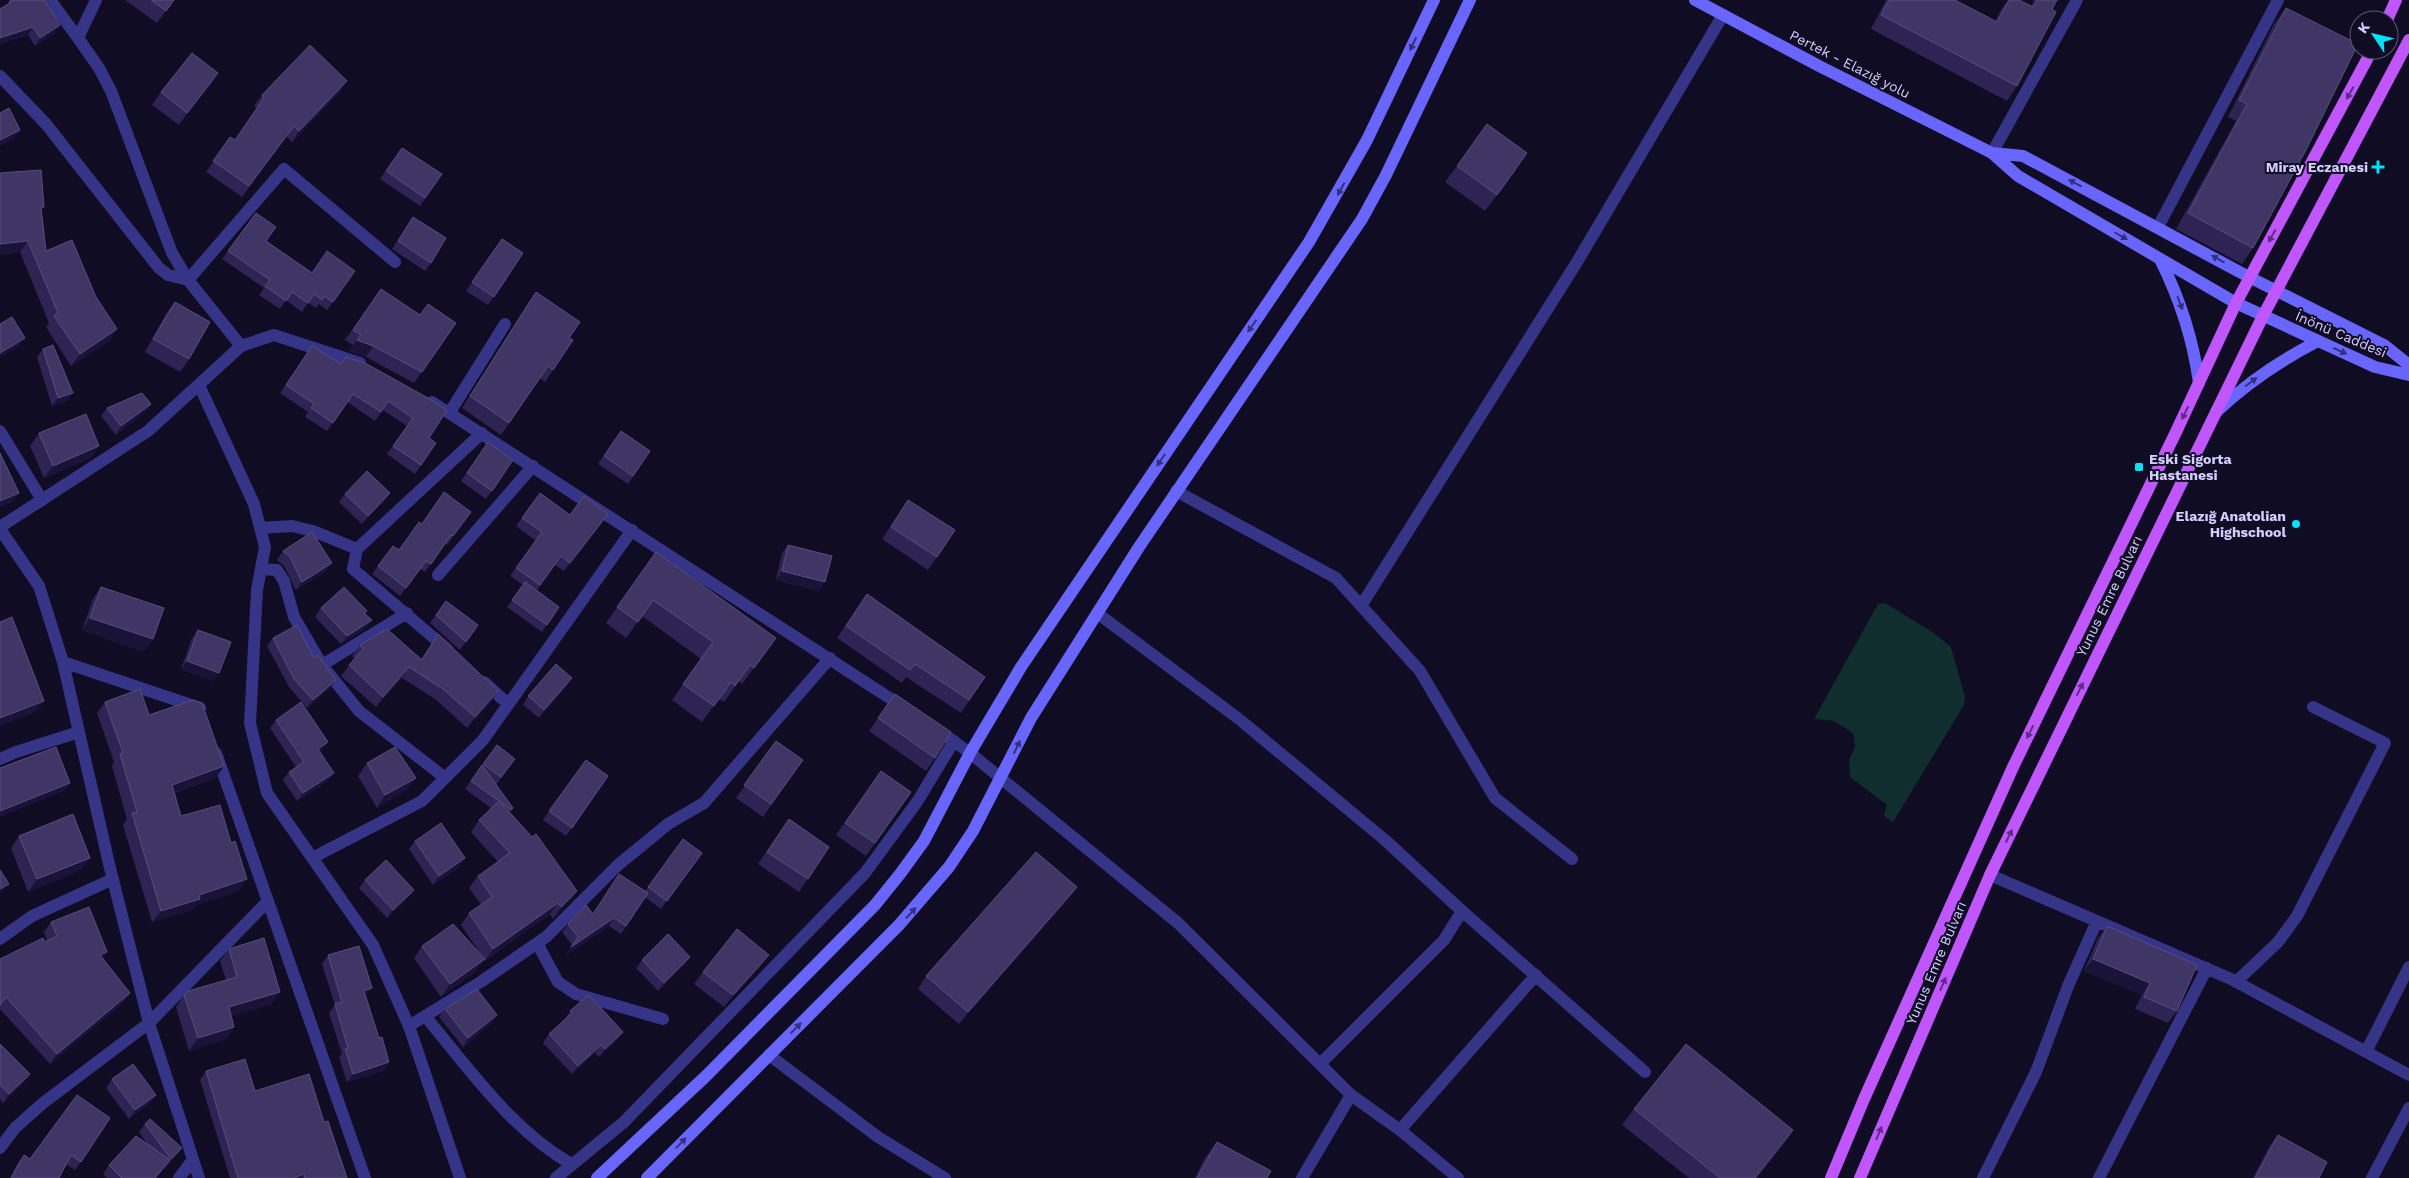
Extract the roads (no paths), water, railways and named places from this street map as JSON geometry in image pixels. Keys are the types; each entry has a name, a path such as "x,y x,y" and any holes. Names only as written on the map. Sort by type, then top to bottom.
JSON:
{"main road":[{"path":"597,1178 706,1076 875,905 900,874 924,840 970,753 1021,668 1309,242 1367,140 1434,0"},
{"path":"647,1178 926,897 949,867 973,831 1031,718 1097,613 1176,491 1362,219 1386,175 1470,0"},
{"name":"Pertek - Elazığ yolu","path":"1696,0 1821,67 1992,153"},
{"name":"Yunus Emre Bulvarı","path":"1860,1178 1990,875 2263,316 2409,40"},
{"name":"Yunus Emre Bulvarı","path":"1831,1178 1864,1099 2013,767 2249,277 2367,60"},
{"name":"İnönü Caddesi","path":"1992,153 2023,156 2158,226 2249,277 2384,345 2409,364"},
{"name":"İnönü Caddesi","path":"1992,153 2018,176 2236,303 2375,367 2409,375"},
{"path":"2160,258 2183,310 2196,358 2199,383"},
{"path":"2215,414 2251,381 2294,353 2318,341"}],"street":[{"path":"50,0 78,38 111,91 172,253 188,280 241,346"},
{"path":"78,38 96,0"},
{"path":"1992,153 2077,0"},
{"path":"2158,226 2278,0"},
{"path":"1361,606 1577,262 1723,15"},
{"path":"0,76 46,124 159,268 168,275 188,280"},
{"path":"188,280 284,169 395,262"},
{"path":"450,412 505,324"},
{"path":"199,1178 192,1161 150,1022 113,879 63,662 39,586 0,528 148,431 241,346 274,335 370,369"},
{"path":"198,385 254,504 265,548 257,590 250,723 267,793 372,945 408,1026 460,1178"},
{"path":"418,395 450,412 830,658 970,753 1178,923 1352,1095 1400,1130 1458,1178"},
{"path":"0,431 42,500"},
{"path":"458,658 353,569 357,550 482,434"},
{"path":"438,575 533,466"},
{"path":"1176,491 1336,578 1420,671 1495,798 1572,859"},
{"path":"260,528 292,526 314,531 357,550"},
{"path":"312,858 422,801 483,740 632,530"},
{"path":"261,569 277,570 284,581 294,617 322,665 359,711 444,777"},
{"path":"322,665 407,613"},
{"path":"1097,613 1246,725 1385,840 1462,911 1645,1072"},
{"path":"408,1026 482,981 537,944 618,865 668,824 704,803 830,658"},
{"path":"63,662 200,708 204,718"},
{"path":"472,671 508,704"},
{"path":"2236,982 2278,942 2298,916 2385,743 2313,707"},
{"path":"0,759 79,732"},
{"path":"556,1178 630,1115 866,873 917,802 954,741"},
{"path":"213,745 364,1178"},
{"path":"1990,875 2207,968 2409,1075"},
{"path":"0,939 32,916 113,879"},
{"path":"0,1148 15,1128 43,1102 150,1022 268,901"},
{"path":"1320,1064 1444,940 1462,911"},
{"path":"1983,1178 2036,1072 2068,986 2097,921"},
{"path":"537,944 558,982 576,994 663,1018"},
{"path":"2366,1052 2409,967"},
{"path":"2100,1178 2207,968"},
{"path":"1400,1130 1536,975"},
{"path":"425,1016 511,1119 531,1137 572,1164"},
{"path":"769,1055 878,1137 945,1178"},
{"path":"1302,1178 1352,1095"},
{"path":"2372,1178 2409,1108"},
{"path":"179,1178 192,1161"}],"place":[{"name":"Miray Eczanesi","path":"2378,167"},
{"name":"Eski Sigorta Hastanesi","path":"2139,467"},
{"name":"Elazığ Anatolian Highschool","path":"2296,524"}]}
